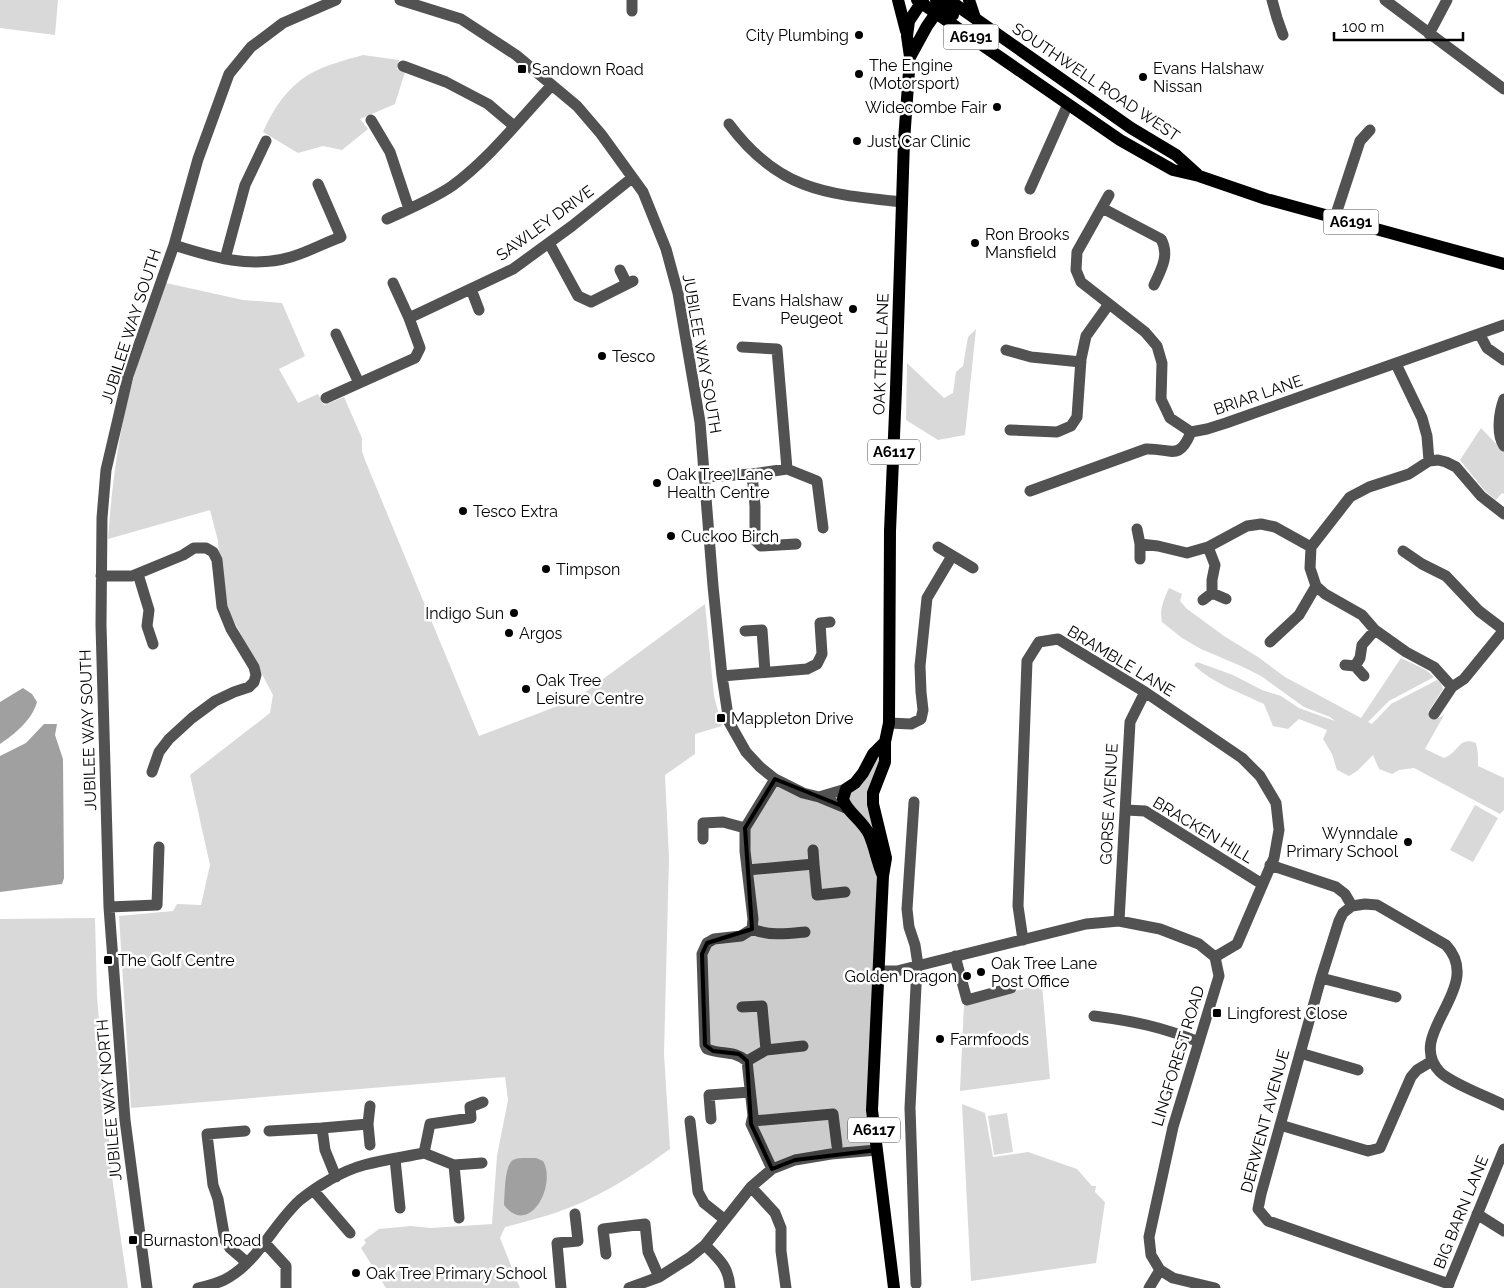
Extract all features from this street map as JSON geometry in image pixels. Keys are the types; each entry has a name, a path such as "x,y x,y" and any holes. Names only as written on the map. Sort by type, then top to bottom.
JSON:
{"main road":[{"path":"898,0 907,36"},
{"path":"968,0 975,18"},
{"name":"OAK TREE LANE","path":"873,799 884,762 885,742 889,724 890,532 902,202 910,57 907,36 909,21 933,2"},
{"name":"OAK TREE LANE","path":"910,57 933,2"},
{"name":"SOUTHWELL ROAD WEST","path":"933,2 975,18 1131,128 1176,155 1199,176"},
{"name":"SOUTHWELL ROAD WEST","path":"933,2 1005,61 1120,140 1173,170 1199,176 1266,199 1504,264"},
{"name":"OAK TREE LANE","path":"850,786 863,774 873,754 885,742"},
{"path":"859,782 868,786 873,799 870,808 862,814 850,811 843,799 850,786 859,782"},
{"name":"A6117","path":"873,799 886,858 883,876 872,1110 894,1288"},
{"name":"A6117","path":"850,811 860,820 868,834 883,876"}],"street":[{"name":"JUBILEE WAY SOUTH","path":"108,907 101,576 102,518 106,470 128,376 174,244 198,159 229,74 251,47 283,23 336,0"},
{"name":"JUBILEE WAY SOUTH","path":"400,0 461,19 516,55 577,106 594,125 643,192 666,249 678,293 700,422 722,676 730,722 737,738 755,762 775,779 803,793 819,797 850,811"},
{"path":"1272,0 1283,35"},
{"path":"1385,0 1504,89"},
{"path":"1429,34 1447,0"},
{"path":"404,66 446,82 488,104 514,126"},
{"path":"387,219 450,187 470,172 552,85"},
{"path":"1030,189 1068,104"},
{"path":"370,120 390,152 409,209"},
{"path":"730,124 754,152 786,177 826,192 902,202"},
{"path":"1335,217 1360,141 1370,130"},
{"path":"225,259 245,185 266,141"},
{"name":"SAWLEY DRIVE","path":"409,318 513,269 632,178"},
{"path":"174,244 225,259 243,262 267,262 290,257 341,236 318,184"},
{"path":"1030,491 1146,449 1157,448 1179,451 1186,444 1191,432 1170,418 1161,399 1162,362 1157,346 1145,332 1081,282 1076,270 1077,252 1109,195"},
{"path":"1102,208 1161,239 1166,255 1160,281"},
{"path":"549,243 578,296 591,302 630,283 620,270"},
{"path":"326,398 415,358 420,348 394,283"},
{"path":"471,289 479,310"},
{"path":"1016,434 1057,432 1072,426 1077,417 1081,362 1086,336 1109,304"},
{"name":"BRIAR LANE","path":"1191,432 1226,423 1504,325"},
{"path":"336,334 359,383"},
{"path":"1480,335 1487,348 1504,360"},
{"path":"742,347 776,349 787,469"},
{"path":"1006,350 1031,357 1081,362"},
{"path":"1396,364 1422,418 1429,461"},
{"path":"1504,400 1500,422 1501,442 1504,446"},
{"path":"1452,687 1434,667 1406,652 1375,630 1362,615 1325,594 1316,586 1310,568 1311,547 1350,497 1369,487 1409,474 1429,461 1438,460 1456,467 1481,496 1504,514"},
{"path":"704,477 752,474 787,469 817,481 823,528"},
{"path":"752,474 755,506 755,540 761,546 796,544"},
{"path":"1140,544 1187,553 1208,547 1247,526 1261,524 1276,527 1311,547"},
{"path":"1137,529 1140,559"},
{"path":"938,547 973,568"},
{"path":"1208,547 1215,565 1208,596 1226,599"},
{"path":"101,576 132,576 183,555 194,548 206,548 213,552 217,560 222,607 231,629 254,667 256,675 250,687 215,701 184,725 159,752 152,772"},
{"path":"1403,551 1422,564 1446,576 1479,611 1504,630 1464,679 1452,687 1434,714"},
{"path":"889,724 911,724 921,719 923,710 920,666 927,598 952,556"},
{"path":"138,574 149,610 148,626 153,644"},
{"path":"1270,642 1285,636 1316,586"},
{"path":"722,676 807,669 818,664 822,654 820,623 830,622"},
{"path":"745,631 762,630 765,672"},
{"path":"1364,676 1350,666 1360,658 1362,645 1375,630"},
{"name":"BRAMBLE LANE","path":"1023,940 1018,906 1027,660 1039,642 1058,639 1145,692 1242,758 1260,776 1276,803 1279,830 1274,858 1237,944 1216,958"},
{"name":"GORSE AVENUE","path":"1119,921 1130,722 1145,692"},
{"path":"752,929 753,919 745,851 745,828 775,779"},
{"path":"819,797 850,786"},
{"path":"914,802 907,909 917,965 910,1108 916,1284"},
{"name":"BRACKEN HILL","path":"1126,810 1145,811 1262,884"},
{"path":"703,839 703,823 723,822 745,828"},
{"path":"108,907 157,905 159,847"},
{"path":"813,850 818,895 845,892"},
{"path":"747,870 814,864"},
{"path":"1270,865 1336,887 1345,894 1352,906 1377,905 1446,945 1452,951 1458,970 1454,988 1430,1040 1432,1061 1440,1072 1449,1079 1504,1105"},
{"name":"DERWENT AVENUE","path":"1352,906 1343,913 1338,921 1258,1209 1268,1221 1448,1286"},
{"name":"JUBILEE WAY NORTH","path":"108,907 125,1120 147,1288"},
{"path":"878,971 894,972 1086,924 1119,921 1160,929 1199,944 1216,958"},
{"path":"752,929 764,934 776,935 805,932"},
{"path":"752,929 741,936 714,939 707,943 702,954 705,1045 706,1049 713,1051 739,1054 747,1061 752,1124 772,1169"},
{"path":"955,956 967,1000 1011,988"},
{"name":"LINGFOREST ROAD","path":"1160,1270 1151,1255 1150,1237 1173,1126 1219,976 1216,958"},
{"path":"1321,978 1396,998"},
{"path":"742,1007 762,1006 766,1050"},
{"path":"1094,1016 1130,1020 1166,1029 1200,1042"},
{"path":"747,1061 766,1050 802,1046"},
{"path":"1300,1053 1358,1070"},
{"path":"1280,1125 1368,1151 1380,1148 1411,1077 1417,1070 1432,1061"},
{"path":"711,1119 709,1095 750,1092"},
{"path":"424,1153 430,1124 471,1118 470,1107 482,1102"},
{"path":"370,1106 368,1124 370,1145"},
{"path":"753,1121 833,1114 837,1146"},
{"path":"690,1121 698,1192 704,1203 724,1220"},
{"path":"269,1131 368,1124"},
{"path":"322,1128 325,1150 336,1177"},
{"path":"244,1265 244,1260 230,1248 225,1240 218,1199 213,1185 206,1134 245,1131"},
{"name":"BIG BARN LANE","path":"1448,1286 1504,1149"},
{"path":"629,1288 659,1276 706,1245 751,1188 772,1169 795,1160 831,1154 877,1150"},
{"path":"198,1288 227,1284 253,1257 286,1214 314,1191 336,1177 362,1165 424,1153 454,1165 482,1163"},
{"path":"395,1159 400,1208"},
{"path":"454,1165 459,1218"},
{"path":"751,1188 775,1213 781,1228 781,1251 786,1288"},
{"path":"314,1191 350,1232"},
{"path":"561,1288 557,1243 578,1241 575,1214"},
{"path":"1477,1214 1504,1231"},
{"path":"606,1254 603,1228 645,1224 648,1252 659,1276"},
{"path":"264,1242 286,1266 286,1288"},
{"path":"706,1245 726,1267 730,1279 730,1288"},
{"path":"1149,1288 1160,1270 1173,1278 1215,1288"}],"highlighted area":[{"path":"885,742 885,762 873,804 886,858 872,1110 877,1150 795,1160 772,1169 751,1124 747,1061 739,1054 713,1051 705,1045 702,954 707,943 752,929 745,828 775,779 842,806 846,789"}],"shaded area":[{"path":"0,0 58,0 55,35 0,28"},
{"path":"363,55 399,60 397,69 405,72 395,104 360,119 368,129 342,150 323,146 298,153 263,132 281,100 300,80 321,68"},
{"path":"166,283 243,300 282,303 305,356 279,369 298,403 318,394 324,405 344,397 362,438 362,451 365,460 479,736 576,699 705,604 714,696 722,726 695,734 695,754 665,775 669,858 664,1054 670,1149 629,1177 585,1201 556,1213 505,1227 500,1238 520,1288 386,1288 361,1248 366,1243 364,1240 379,1229 411,1226 431,1228 492,1224 497,1156 508,1100 505,1077 131,1108 119,916 173,911 177,904 201,905 210,865 190,775 270,713 273,695 227,608 220,568 218,541 210,510 108,539 120,435 129,393"},
{"path":"976,329 965,435 938,440 906,420 907,363 944,398 953,393 956,372 963,366 968,337"},
{"path":"1481,428 1504,452 1504,494 1502,493 1496,500 1485,491 1460,460"},
{"path":"1169,588 1182,594 1180,601 1187,609 1224,636 1258,657 1285,677 1361,718 1401,658 1426,670 1434,677 1389,701 1368,722 1372,724 1391,704 1437,680 1441,683 1443,689 1428,712 1429,715 1436,719 1444,715 1425,749 1444,758 1453,753 1462,743 1470,741 1476,743 1478,766 1504,778 1504,810 1500,814 1414,768 1399,770 1392,774 1379,769 1373,755 1357,771 1349,776 1337,770 1332,754 1323,739 1327,730 1299,719 1288,729 1273,726 1264,704 1236,692 1209,677 1194,665 1197,662 1233,675 1262,690 1281,696 1299,708 1335,721 1330,717 1304,707 1261,676 1201,649 1182,638 1162,622 1162,609"},
{"path":"23,688 32,694 37,702 35,709 22,726 0,744 0,702"},
{"path":"44,724 57,724 55,735 63,759 64,878 62,884 0,892 0,756 26,743"},
{"path":"1475,805 1498,818 1473,862 1450,850"},
{"path":"95,918 97,996 112,1177 128,1288 0,1288 0,919"},
{"path":"1042,984 1050,1079 960,1091 964,1004"},
{"path":"962,1104 985,1113 993,1157 1028,1152 1077,1169 1092,1186 1096,1186 1095,1192 1105,1202 1096,1263 971,1281"},
{"path":"1007,1113 1013,1152 994,1155 988,1116"},
{"path":"536,1158 543,1161 546,1171 544,1194 531,1212 523,1215 514,1214 504,1205 508,1168 515,1159"}],"place":[{"name":"City Plumbing","path":"859,35"},
{"name":"Sandown Road","path":"522,69"},
{"name":"The Engine (Motorsport)","path":"859,74"},
{"name":"Evans Halshaw Nissan","path":"1143,77"},
{"name":"Widecombe Fair","path":"997,107"},
{"name":"Just Car Clinic","path":"857,141"},
{"name":"Ron Brooks Mansfield","path":"975,243"},
{"name":"Evans Halshaw Peugeot","path":"853,309"},
{"name":"Tesco","path":"602,356"},
{"name":"Oak Tree Lane Health Centre","path":"657,483"},
{"name":"Tesco Extra","path":"463,511"},
{"name":"Cuckoo Birch","path":"671,536"},
{"name":"Timpson","path":"546,569"},
{"name":"Indigo Sun","path":"514,613"},
{"name":"Argos","path":"509,633"},
{"name":"Oak Tree Leisure Centre","path":"526,689"},
{"name":"Mappleton Drive","path":"721,718"},
{"name":"Wynndale Primary School","path":"1408,842"},
{"name":"The Golf Centre","path":"108,960"},
{"name":"Oak Tree Lane Post Office","path":"981,972"},
{"name":"Golden Dragon","path":"967,976"},
{"name":"Lingforest Close","path":"1217,1013"},
{"name":"Farmfoods","path":"940,1039"},
{"name":"Burnaston Road","path":"133,1240"},
{"name":"Oak Tree Primary School","path":"356,1273"}]}
